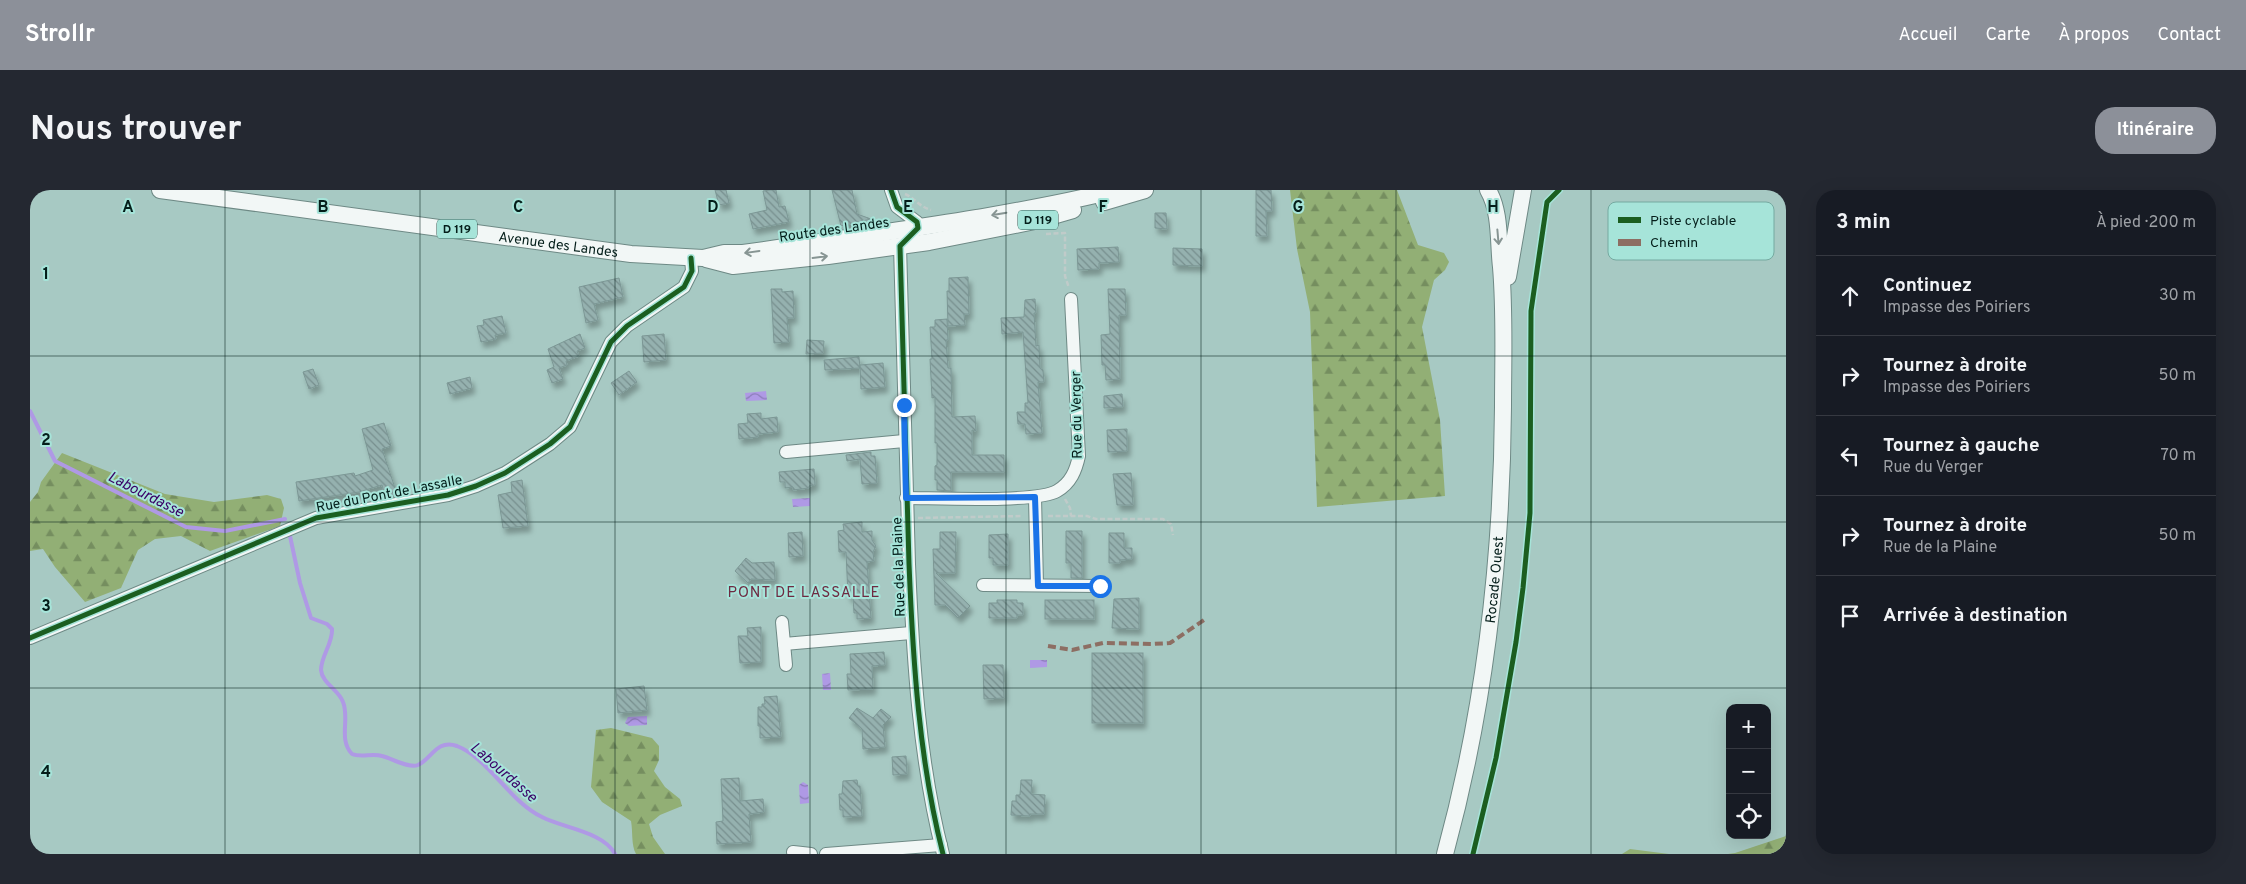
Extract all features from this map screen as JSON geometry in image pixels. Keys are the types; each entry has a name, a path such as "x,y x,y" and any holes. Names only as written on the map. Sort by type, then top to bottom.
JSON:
{"main road":[{"name":"Avenue des Landes","path":"160,190 631,254 697,258"},
{"name":"Route des Landes","path":"697,258 918,228 1087,198 1115,190"},
{"name":"Route des Landes","path":"697,258 733,266 783,262 900,246 1035,221 1145,190"},
{"name":"Rocade Ouest","path":"1445,854 1458,805 1484,675 1496,569 1502,486 1504,301 1496,205 1488,190"},
{"name":"Rocade Ouest","path":"1504,301 1523,190"}],"street":[{"path":"891,191 897,207 917,222 918,228 900,246"},
{"name":"Rue de la Plaine","path":"900,246 904,441 911,633 927,771 942,850"},
{"name":"Rue du Pont de Lassalle","path":"30,638 316,518 448,495 476,486 505,473 550,444 570,427 611,342 627,326 684,287 697,258"},
{"name":"Rue du Verger","path":"1058,491 1069,481 1076,469 1079,456 1071,299"},
{"path":"786,452 904,441"},
{"path":"906,498 1035,497 1058,491"},
{"path":"1035,497 1038,586"},
{"path":"983,585 1100,586"},
{"path":"782,622 786,665"},
{"path":"784,644 911,633"},
{"path":"826,854 942,850"},
{"path":"793,852 811,854"}],"path":[{"path":"891,191 909,195 922,207 933,211"},
{"path":"1064,226 1065,276 1071,299"},
{"path":"1045,234 1065,233"},
{"path":"1058,491 1069,504 1071,516"}],"green space":[{"path":"1290,190 1397,190 1418,245 1444,253 1449,262 1445,270 1434,280 1422,327 1440,420 1445,496 1317,507 1310,312 1297,249"},
{"path":"62,453 165,494 214,502 267,495 281,499 284,508 280,526 210,551 181,536 155,539 138,550 121,588 85,602 55,567 43,549 30,551 30,502 38,492 41,482"},
{"path":"611,728 652,738 659,746 659,760 654,771 665,787 680,799 682,806 660,815 649,824 653,837 665,854 636,854 631,821 602,802 591,787 596,730"},
{"path":"1786,836 1786,854 1728,854 1735,853"},
{"path":"1630,849 1669,854 1622,854"}],"water":[{"path":"766,391 767,400 746,401 745,393"},
{"path":"810,498 810,506 793,507 792,499"},
{"path":"1030,660 1047,660 1047,667 1030,668"},
{"path":"830,673 831,690 823,690 822,674"},
{"path":"647,716 647,725 629,726 625,723 628,717"},
{"path":"803,782 808,785 809,803 800,804 799,785"}],"building":[{"path":"715,190 726,190 729,203 719,205"},
{"path":"776,190 779,207 785,206 789,222 753,229 749,214 767,210 763,191"},
{"path":"832,190 852,190 857,214 871,219 841,226"},
{"path":"1256,190 1271,190 1272,211 1266,211 1267,236 1256,236"},
{"path":"1155,213 1166,213 1167,229 1155,228"},
{"path":"1118,247 1119,262 1099,263 1099,269 1078,270 1077,249"},
{"path":"1173,248 1202,249 1202,266 1173,265"},
{"path":"968,277 969,314 964,314 965,325 948,326 947,291 949,291 949,278"},
{"path":"619,278 623,297 594,304 598,320 586,323 579,287"},
{"path":"771,289 782,289 782,292 793,291 794,318 787,318 789,342 774,343"},
{"path":"1108,289 1125,289 1126,315 1119,315 1120,379 1106,380 1105,365 1102,365 1101,335 1110,334"},
{"path":"1035,299 1036,346 1039,345 1040,368 1043,370 1044,382 1038,382 1042,433 1026,434 1025,424 1018,424 1017,412 1025,412 1025,403 1028,403 1023,332 1002,334 1001,318 1024,317 1025,300"},
{"path":"502,316 506,333 495,335 496,339 481,342 477,326 484,325 483,320"},
{"path":"947,319 948,340 946,340 948,368 951,368 952,417 975,416 976,431 972,430 972,455 1004,455 1004,472 951,472 951,491 937,490 937,480 935,480 937,443 935,443 935,397 932,398 930,359 932,359 930,327 935,327 935,320"},
{"path":"580,334 585,348 577,351 579,356 566,361 567,365 559,368 563,379 552,383 547,370 554,367 548,349"},
{"path":"664,334 666,360 644,362 642,336"},
{"path":"807,340 824,341 823,353 806,354"},
{"path":"859,357 860,368 825,370 824,360"},
{"path":"883,363 885,387 861,389 860,365"},
{"path":"313,369 319,385 309,389 303,372"},
{"path":"629,371 637,382 619,395 611,383"},
{"path":"470,377 472,388 450,394 447,383"},
{"path":"1122,394 1123,407 1104,408 1104,396"},
{"path":"761,413 761,419 777,417 778,432 758,434 758,437 739,439 738,424 748,423 747,414"},
{"path":"384,423 391,446 382,449 397,494 385,497 382,485 359,492 299,501 296,482 354,473 355,476 373,470 362,429"},
{"path":"1127,429 1127,451 1108,452 1107,430"},
{"path":"871,452 871,456 875,456 877,483 862,484 860,459 847,461 846,455"},
{"path":"814,469 815,485 809,486 809,488 793,490 793,487 785,488 785,482 780,482 779,472"},
{"path":"1131,473 1133,505 1117,505 1113,474"},
{"path":"522,480 528,526 503,528 498,495 512,492 511,482"},
{"path":"862,522 862,532 872,531 872,540 876,546 873,552 874,561 867,562 871,618 857,619 857,613 854,613 853,598 848,596 846,552 839,552 838,531 844,530 843,524"},
{"path":"1066,531 1082,531 1082,578 1071,578 1071,563 1066,563"},
{"path":"802,532 803,556 789,557 788,533"},
{"path":"940,532 956,532 955,573 936,573 970,606 958,618 945,605 935,605 933,549 940,549"},
{"path":"1109,533 1124,533 1124,548 1132,548 1132,559 1120,560 1120,563 1109,563"},
{"path":"1008,534 1008,565 993,565 993,558 989,558 989,535"},
{"path":"746,558 752,563 774,562 775,580 751,579 748,583 735,571"},
{"path":"1139,598 1139,629 1112,628 1114,599"},
{"path":"997,600 1017,600 1017,603 1023,603 1023,615 1017,615 1017,618 989,618 989,603 997,603"},
{"path":"1045,600 1094,600 1094,619 1045,619"},
{"path":"761,627 761,662 740,663 738,636 748,636 747,628"},
{"path":"884,652 885,665 872,666 873,689 848,690 847,674 851,674 850,654"},
{"path":"1092,653 1143,653 1143,723 1092,723"},
{"path":"983,665 1003,665 1004,698 984,699"},
{"path":"644,686 647,710 618,713 616,689"},
{"path":"777,696 781,737 760,738 758,707 762,707 762,704 765,704 764,697"},
{"path":"857,708 873,718 881,709 891,717 883,725 885,747 863,749 862,729 849,718"},
{"path":"906,756 907,774 893,775 892,757"},
{"path":"739,778 740,801 763,799 764,812 749,814 751,842 717,844 716,822 723,821 721,779"},
{"path":"857,780 858,786 860,786 862,816 843,817 843,810 840,810 839,794 842,794 843,781"},
{"path":"1021,780 1032,780 1031,794 1045,795 1044,814 1030,814 1030,816 1011,815 1012,801 1016,801 1016,795 1020,795"}],"waterway":[{"name":"Labourdasse","path":"30,411 55,461 186,527 225,531 285,519"},
{"name":"Labourdasse","path":"290,536 300,583 311,618 327,624 332,629 331,639 321,670 324,679 343,702 346,742 352,754 359,756 378,755 414,766 423,762 439,747 444,745 457,746 479,760 530,810 551,821 602,840 615,854"}],"marked path":[{"path":"1048,646 1072,650 1103,643 1170,643 1207,618"}],"cycle path":[{"path":"891,190 897,207 917,222 918,228 900,246 909,564 918,710 928,783 943,854"},
{"path":"1473,854 1496,758 1516,642 1523,588 1530,513 1531,311 1547,202 1559,190"},
{"path":"30,638 316,518 448,495 476,486 505,473 550,444 570,427 611,342 627,326 684,287 692,271 691,258"}],"district":[{"name":"PONT DE LASSALLE","path":"804,592"}],"route":[{"path":"904,405 906,498 1035,497 1038,586 1100,586"}]}
